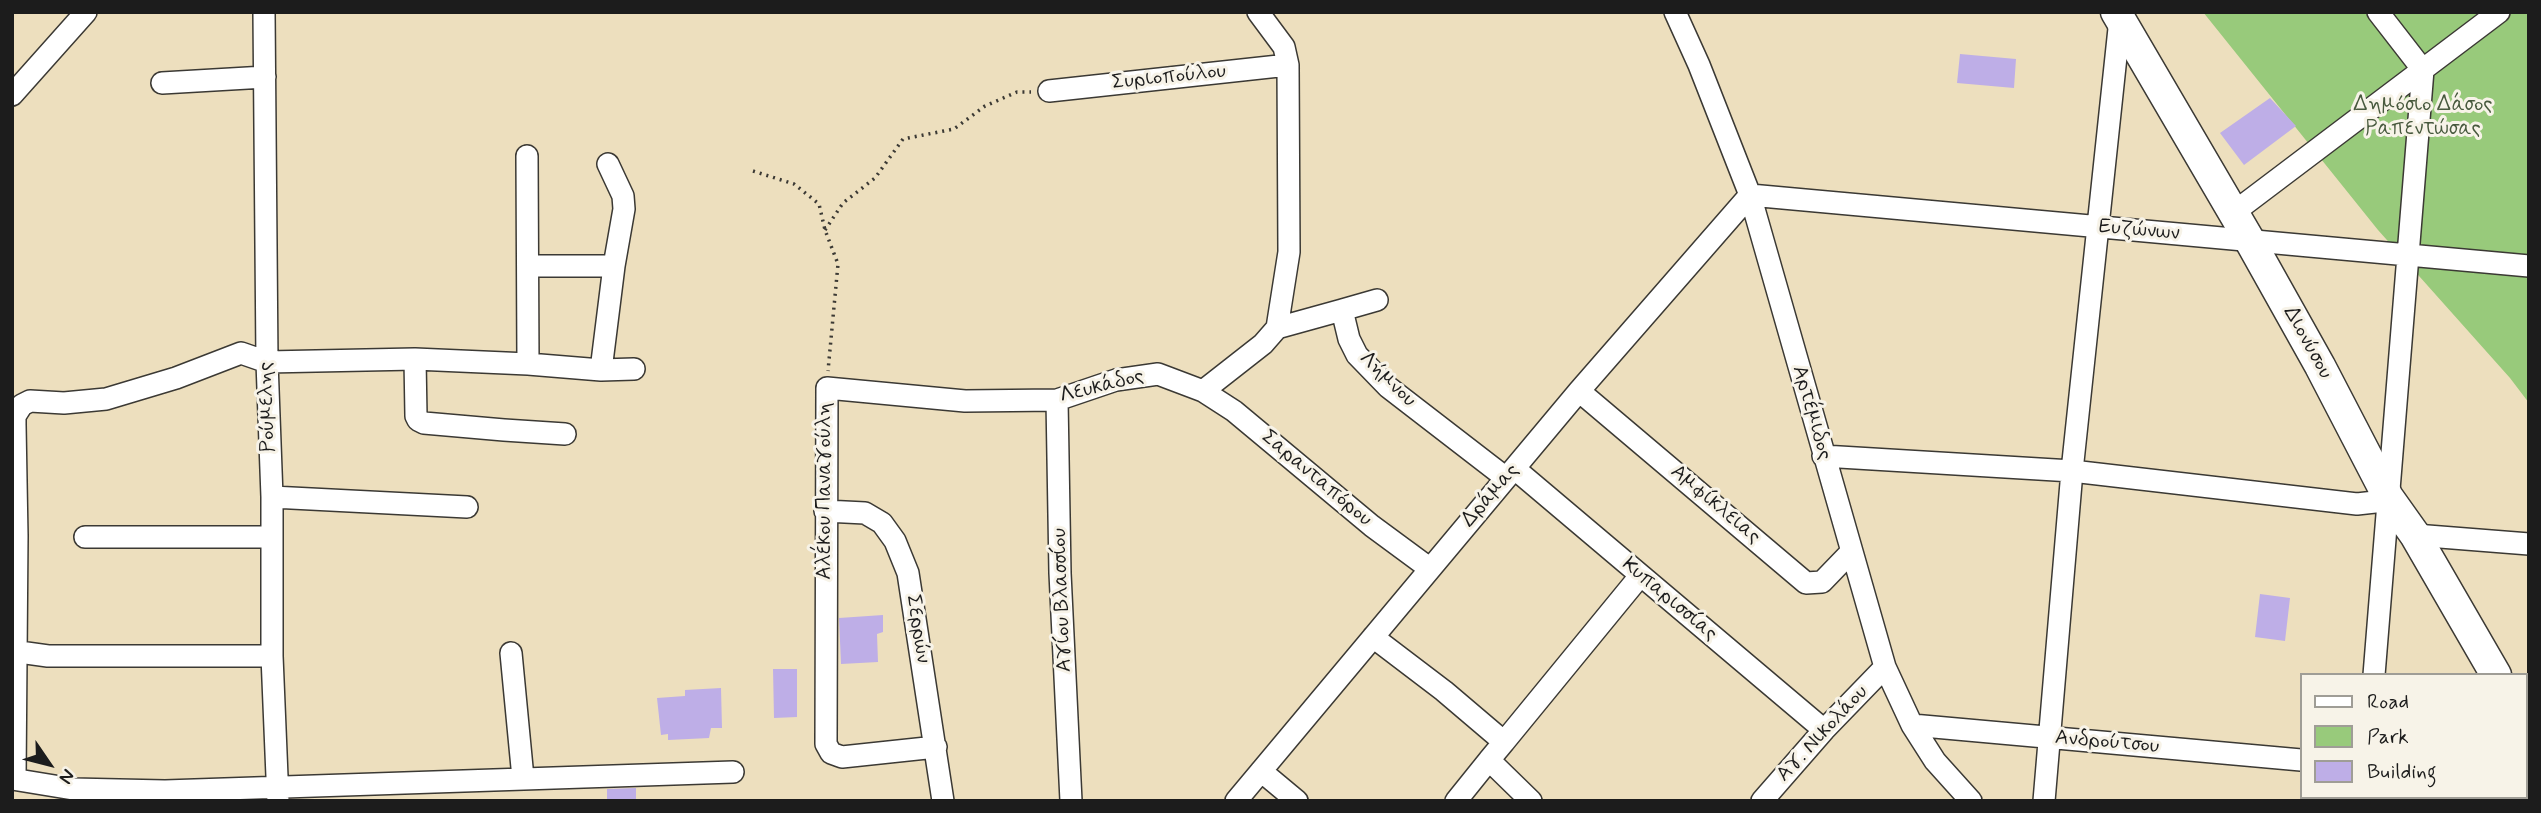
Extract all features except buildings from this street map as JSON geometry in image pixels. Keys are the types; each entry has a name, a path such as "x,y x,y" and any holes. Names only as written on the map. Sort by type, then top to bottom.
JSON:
{"main road":[{"name":"Διονύσου","path":"2118,15 2250,241 2320,366 2388,497 2415,535 2495,673"}],"street":[{"name":"Ρούμελης","path":"264,12 272,656 278,794"},
{"path":"1203,391 1263,344 1277,328 1289,252 1289,65 1284,47 1258,12"},
{"name":"Αρτέμιδος","path":"1675,12 1699,65 1750,195 1885,667 1912,725 1935,761 1971,801"},
{"path":"2374,673 2423,70 2378,12"},
{"path":"2233,213 2499,12"},
{"path":"12,95 75,14"},
{"path":"2044,801 2071,471 2118,15"},
{"name":"Συριοπούλου","path":"1049,92 1289,65"},
{"path":"162,83 265,77"},
{"path":"527,156 528,364"},
{"path":"601,370 624,209 623,196 608,164"},
{"name":"Ευζώνων","path":"1750,195 2529,266"},
{"name":"Δράμας","path":"1236,801 1579,391 1750,195"},
{"path":"528,266 614,266"},
{"path":"1277,328 1377,300"},
{"name":"Λήμνου","path":"1342,310 1349,340 1357,355 1388,387 1510,473"},
{"path":"634,369 601,370 415,359 267,362 241,353 176,378 106,399 64,403 30,401 22,405 15,416 17,536 14,779 46,794 73,789 248,790 278,794 523,778 645,777 733,772"},
{"path":"415,359 418,420 464,427 565,434"},
{"name":"Λευκάδος","path":"827,388 965,401 1057,400 1116,380 1157,374 1203,391"},
{"name":"Αλέκου Παναγούλη","path":"827,388 826,744 831,753 842,757 936,747"},
{"name":"Σαρανταπόρου","path":"1203,391 1234,411 1372,526 1429,568"},
{"name":"Αμφίκλειας","path":"1579,391 1806,583 1822,582 1851,552"},
{"name":"Αγίου Βλασσίου","path":"1057,400 1060,573 1071,801"},
{"path":"1823,456 2071,471 2357,504 2388,497"},
{"name":"Κυπαρισσίας","path":"1510,473 1640,576 1824,730"},
{"path":"272,497 467,507"},
{"name":"Σερρών","path":"825,511 865,513 882,523 895,541 908,573 943,801"},
{"path":"2415,535 2529,544"},
{"path":"85,537 271,537"},
{"path":"1456,801 1640,576"},
{"path":"1373,637 1444,691 1504,742"},
{"path":"14,651 48,656 272,656"},
{"path":"511,653 523,778"},
{"name":"Αγ. Νικολάου","path":"1762,801 1824,730 1885,667"},
{"name":"Ανδρούτσου","path":"1912,725 2300,760"},
{"path":"1489,760 1531,801"},
{"path":"1261,771 1297,801"}],"path":[{"path":"825,230 843,203 875,178 903,139 954,129 985,106 1017,92 1049,92"},
{"name":"Αλέκου Παναγούλη","path":"752,171 794,184 819,204 825,230 838,264 827,388"}],"green space":[{"name":"Δημόσιο Δάσος Ραπεντώσας","path":"2203,12 2529,12 2529,403 2510,378 2378,230"}]}
